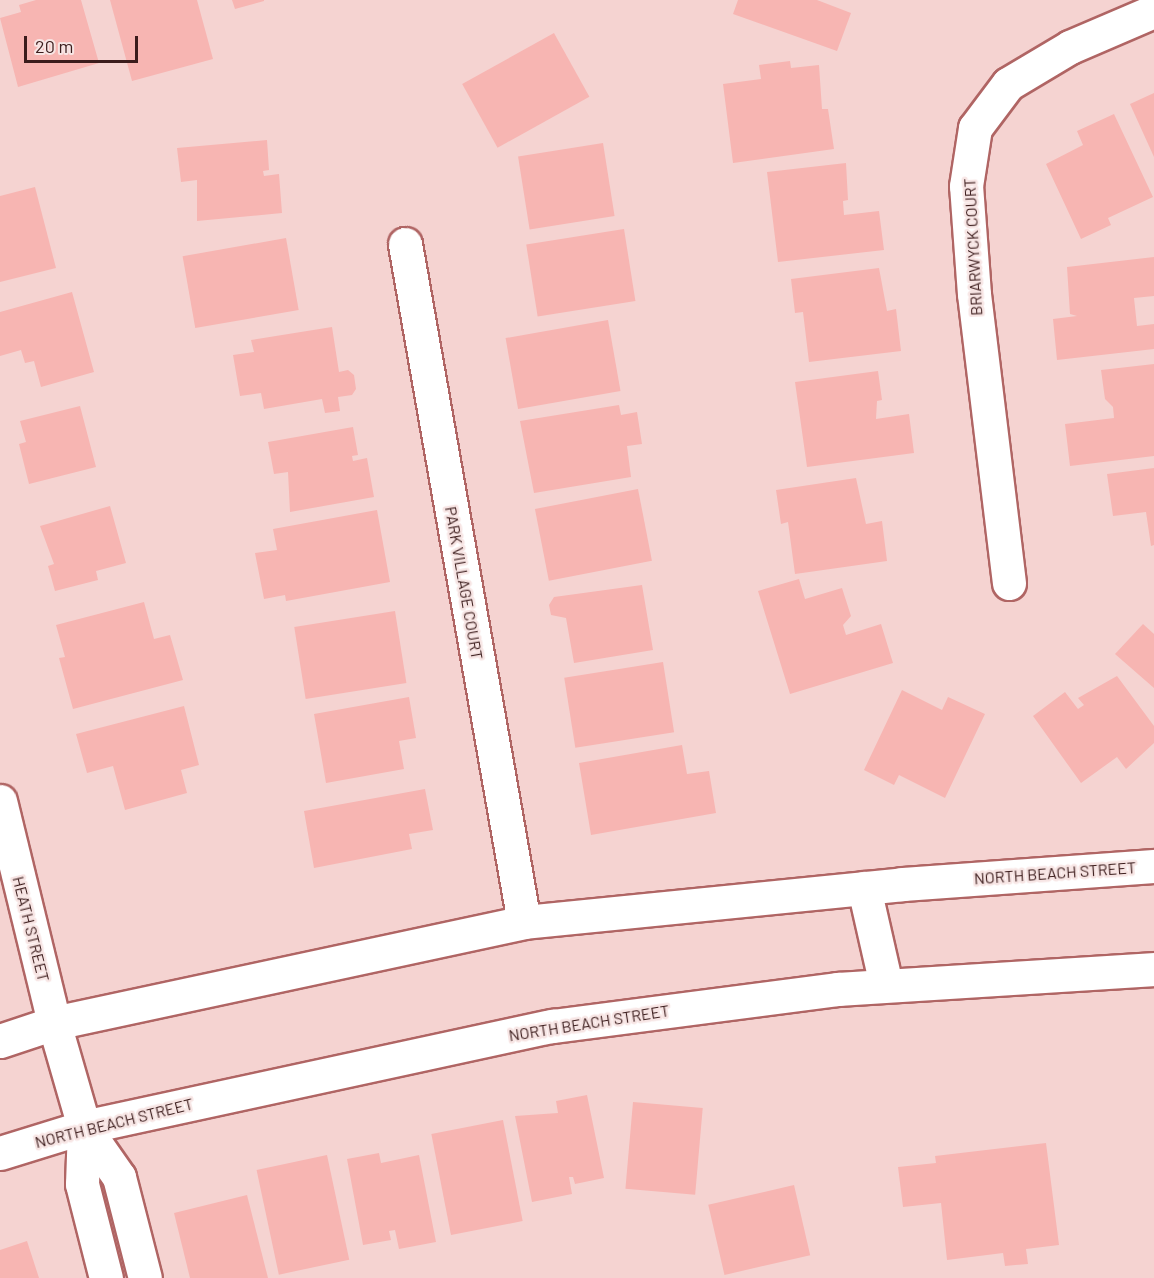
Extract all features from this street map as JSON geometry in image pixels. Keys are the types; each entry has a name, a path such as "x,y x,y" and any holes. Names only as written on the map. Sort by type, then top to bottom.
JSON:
{"main road":[{"name":"BRIARWYCK COURT","path":"1009,583 974,294 966,186 975,128 1008,84 1070,47 1154,11"},
{"name":"PARK VILLAGE COURT","path":"405,244 524,922"},
{"name":"HEATH STREET","path":"0,801 54,1023 84,1127"},
{"name":"NORTH BEACH STREET","path":"0,1041 54,1023 524,922 864,888 1154,866"},
{"path":"864,888 886,986"},
{"name":"NORTH BEACH STREET","path":"0,1153 84,1127 553,1026 886,986 1154,969"},
{"path":"84,1127 82,1184 106,1278"},
{"path":"84,1127 119,1177 145,1278"}],"building":[{"path":"36,0 81,0 99,63 18,87 0,18 21,12 19,5"},
{"path":"110,0 197,0 213,59 132,81"},
{"path":"232,0 264,0 264,1 235,9"},
{"path":"738,0 817,0 851,13 837,51 733,14"},
{"path":"554,33 589,97 498,148 462,84"},
{"path":"790,61 791,68 819,65 822,109 828,109 834,149 733,163 723,84 761,79 759,65"},
{"path":"1154,93 1154,157 1130,104"},
{"path":"1114,114 1153,197 1108,218 1111,225 1081,239 1046,164 1083,145 1077,131"},
{"path":"267,140 269,170 263,171 264,176 279,174 282,213 197,221 197,180 181,182 177,148"},
{"path":"603,143 615,216 530,230 518,156"},
{"path":"846,163 848,200 843,201 844,215 879,211 884,250 778,262 767,172"},
{"path":"35,187 56,268 0,282 0,196"},
{"path":"624,229 635,301 538,317 526,244"},
{"path":"286,238 299,310 195,328 183,256"},
{"path":"1154,257 1154,296 1134,298 1137,326 1154,324 1154,349 1057,360 1053,319 1077,316 1070,314 1067,267"},
{"path":"879,268 887,311 896,309 901,351 809,362 803,312 795,313 791,279"},
{"path":"72,292 94,372 41,387 34,361 25,363 21,350 0,356 0,312"},
{"path":"608,320 621,391 518,409 506,338"},
{"path":"332,327 339,372 348,370 354,375 356,389 352,395 338,397 340,411 325,413 322,399 264,409 261,393 240,396 233,355 254,352 251,340"},
{"path":"1154,364 1154,456 1070,466 1065,424 1114,418 1113,407 1105,399 1101,370"},
{"path":"878,371 882,400 877,401 876,419 909,414 914,453 807,467 795,382"},
{"path":"619,405 621,415 637,412 642,444 627,446 631,477 534,493 520,421"},
{"path":"80,406 96,467 29,484 19,444 26,442 20,421"},
{"path":"353,427 358,455 352,456 353,461 367,458 374,497 290,512 288,472 274,474 268,442"},
{"path":"1154,468 1154,545 1151,546 1146,512 1113,516 1107,474"},
{"path":"856,478 866,524 882,521 887,561 795,574 788,522 781,524 776,490"},
{"path":"638,489 652,561 549,581 535,509"},
{"path":"110,506 126,563 96,571 98,580 55,591 48,566 54,564 40,526"},
{"path":"377,510 390,582 286,601 285,595 264,599 255,553 277,550 273,529"},
{"path":"799,579 805,599 842,588 851,616 843,625 846,635 881,624 893,663 790,694 758,591"},
{"path":"642,585 653,650 574,663 566,618 551,615 549,605 554,597"},
{"path":"144,602 154,639 170,635 183,680 73,709 59,658 65,657 56,625"},
{"path":"395,611 406,683 306,699 294,627"},
{"path":"1143,624 1154,634 1154,688 1115,654"},
{"path":"663,662 674,732 575,748 564,678"},
{"path":"1117,676 1154,726 1154,743 1126,769 1117,757 1081,783 1033,716 1065,692 1078,709 1084,705 1078,698"},
{"path":"902,690 942,710 948,697 985,714 945,798 899,775 894,785 864,770"},
{"path":"409,697 416,738 399,741 404,769 326,783 314,714"},
{"path":"184,706 199,765 181,770 187,793 125,810 113,766 87,773 76,734"},
{"path":"682,745 687,774 709,771 716,813 591,835 579,763"},
{"path":"425,789 433,830 409,834 412,849 314,868 304,811"},
{"path":"587,1095 604,1178 575,1184 573,1177 569,1177 572,1194 532,1202 515,1116 558,1113 556,1101"},
{"path":"633,1102 703,1108 695,1195 625,1189"},
{"path":"503,1120 523,1221 451,1235 431,1134"},
{"path":"1046,1143 1059,1245 1026,1249 1028,1264 1005,1266 1003,1253 947,1260 941,1203 903,1207 898,1167 936,1163 935,1156"},
{"path":"379,1153 381,1163 419,1155 436,1242 399,1249 395,1230 389,1231 391,1240 363,1245 347,1159"},
{"path":"327,1155 349,1260 279,1275 257,1170"},
{"path":"794,1185 810,1255 724,1275 708,1205"},
{"path":"247,1195 268,1278 190,1278 174,1213"},
{"path":"27,1241 39,1278 0,1278 0,1250"}]}
